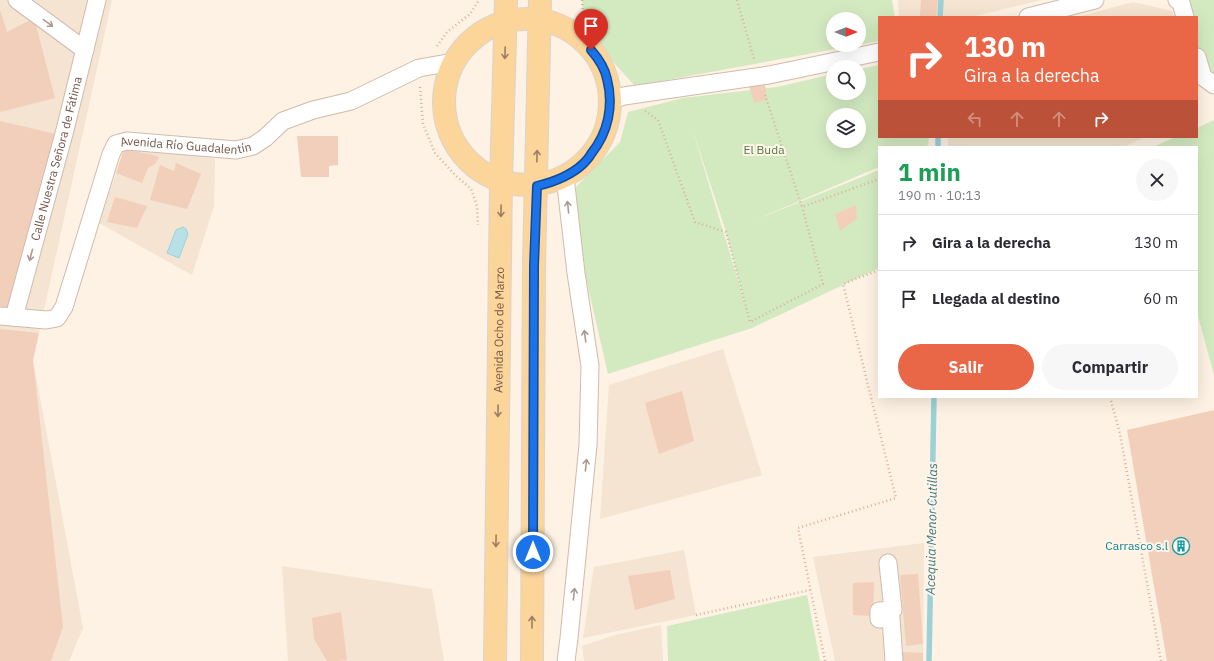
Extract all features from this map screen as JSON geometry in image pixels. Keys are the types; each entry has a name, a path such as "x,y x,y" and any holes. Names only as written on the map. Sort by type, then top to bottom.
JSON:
{"main road":[{"name":"Avenida Ocho de Marzo","path":"495,661 501,182 506,0"},
{"path":"540,10 584,41 598,58 617,98 599,145 584,163 565,177 550,183 537,186 517,186 501,182 479,171 462,155 449,134 443,110 444,91 453,62 466,45 482,31 540,10"},
{"path":"532,661 534,266 540,10"}],"street":[{"path":"17,0 85,50"},
{"name":"Calle Nuestra Señora de Fátima","path":"7,317 65,130 97,0"},
{"path":"1032,16 1095,0"},
{"path":"1177,0 1181,3 1185,16"},
{"path":"617,98 760,76 878,52"},
{"path":"1198,60 1203,77 1214,85"},
{"name":"Avenida Río Guadalentín","path":"7,317 46,320 57,318 64,307 111,154 116,144 127,140 236,150 253,146 265,138 283,121 313,110 351,101 419,68 453,62"},
{"path":"565,177 576,273 590,366 588,445 566,661"},
{"path":"888,563 893,610 880,611 878,619 891,618 894,661"}],"path":[{"path":"479,0 470,14 447,32 419,68 423,124 434,153 471,189 477,206 479,229"},
{"path":"582,0 584,41"},
{"path":"737,0 760,76"},
{"path":"617,98 658,120 695,222 726,232 750,322 823,284 802,207 766,95"},
{"path":"802,207 878,179"},
{"path":"825,661 798,528 896,498 844,284 878,270"},
{"path":"1110,398 1120,434 1161,661"},
{"path":"696,615 810,590"}],"shaded area":[{"path":"0,0 112,0 33,360 83,628 69,661 0,661"},
{"path":"898,0 1041,0 976,16 899,16"},
{"path":"1133,2 1172,11 1174,16 1081,16"},
{"path":"948,138 1143,138 1126,146 948,146"},
{"path":"127,141 215,159 214,206 192,275 99,223"},
{"path":"723,349 762,475 600,519 609,385"},
{"path":"924,543 923,661 835,661 813,557"},
{"path":"684,550 696,615 583,638 594,567"},
{"path":"282,566 432,589 444,661 288,661"},
{"path":"661,625 663,661 584,661 582,646 615,635"}],"green space":[{"path":"582,0 892,0 895,16 878,16 878,41 866,44 866,12 826,12 826,51 635,86 584,30"},
{"path":"1184,0 1214,0 1214,80 1198,56 1198,16 1188,16"},
{"name":"El Buda","path":"878,65 878,138 929,138 926,146 878,146 878,167 755,220 878,170 878,268 752,328 608,374 567,196 620,142 628,112 683,98 777,87 826,76 826,100 866,100 866,68","holes":["692,128 726,232 746,307"]},
{"path":"1214,120 1214,375 1198,316 1198,146 1155,146 1173,138 1198,138 1198,128"},
{"path":"807,595 820,661 668,661 667,626"}],"water":[{"path":"183,227 186,229 188,234 179,258 167,253 176,230"}],"building":[{"path":"921,0 938,0 936,16 920,16"},
{"path":"0,10 7,32 34,18 55,98 0,112"},
{"path":"765,84 767,99 754,103 749,86"},
{"path":"0,121 56,134 7,308 0,307"},
{"path":"297,136 338,136 338,165 329,166 329,177 301,177"},
{"path":"124,149 159,157 155,164 148,168 142,183 116,173"},
{"path":"176,163 201,174 187,209 150,200 160,165 174,171"},
{"path":"115,197 147,206 137,228 107,222"},
{"path":"856,205 857,219 840,231 835,214"},
{"path":"0,329 39,333 33,360 63,627 51,661 0,661"},
{"path":"682,391 694,441 659,454 645,403"},
{"name":"Carrasco s.l","path":"1214,410 1214,661 1167,661 1127,430"},
{"path":"670,570 675,599 635,610 628,576"},
{"path":"918,574 923,644 906,646 900,575"},
{"path":"874,582 873,616 853,615 853,583"},
{"path":"341,612 347,660 327,661 314,639 312,618"},
{"path":"903,652 923,653 923,661 903,661"}],"waterway":[{"name":"Acequia Menor Cutillas","path":"940,16 941,0"},
{"name":"Acequia Menor Cutillas","path":"938,138 938,146"},
{"name":"Acequia Menor Cutillas","path":"929,661 934,398"}],"place":[{"name":"Carrasco s.l","path":"1181,546"}],"route":[{"path":"533,552 534,266 537,186 565,177 584,163 599,145 608,123 610,100 607,78 598,58 591,50"}]}
